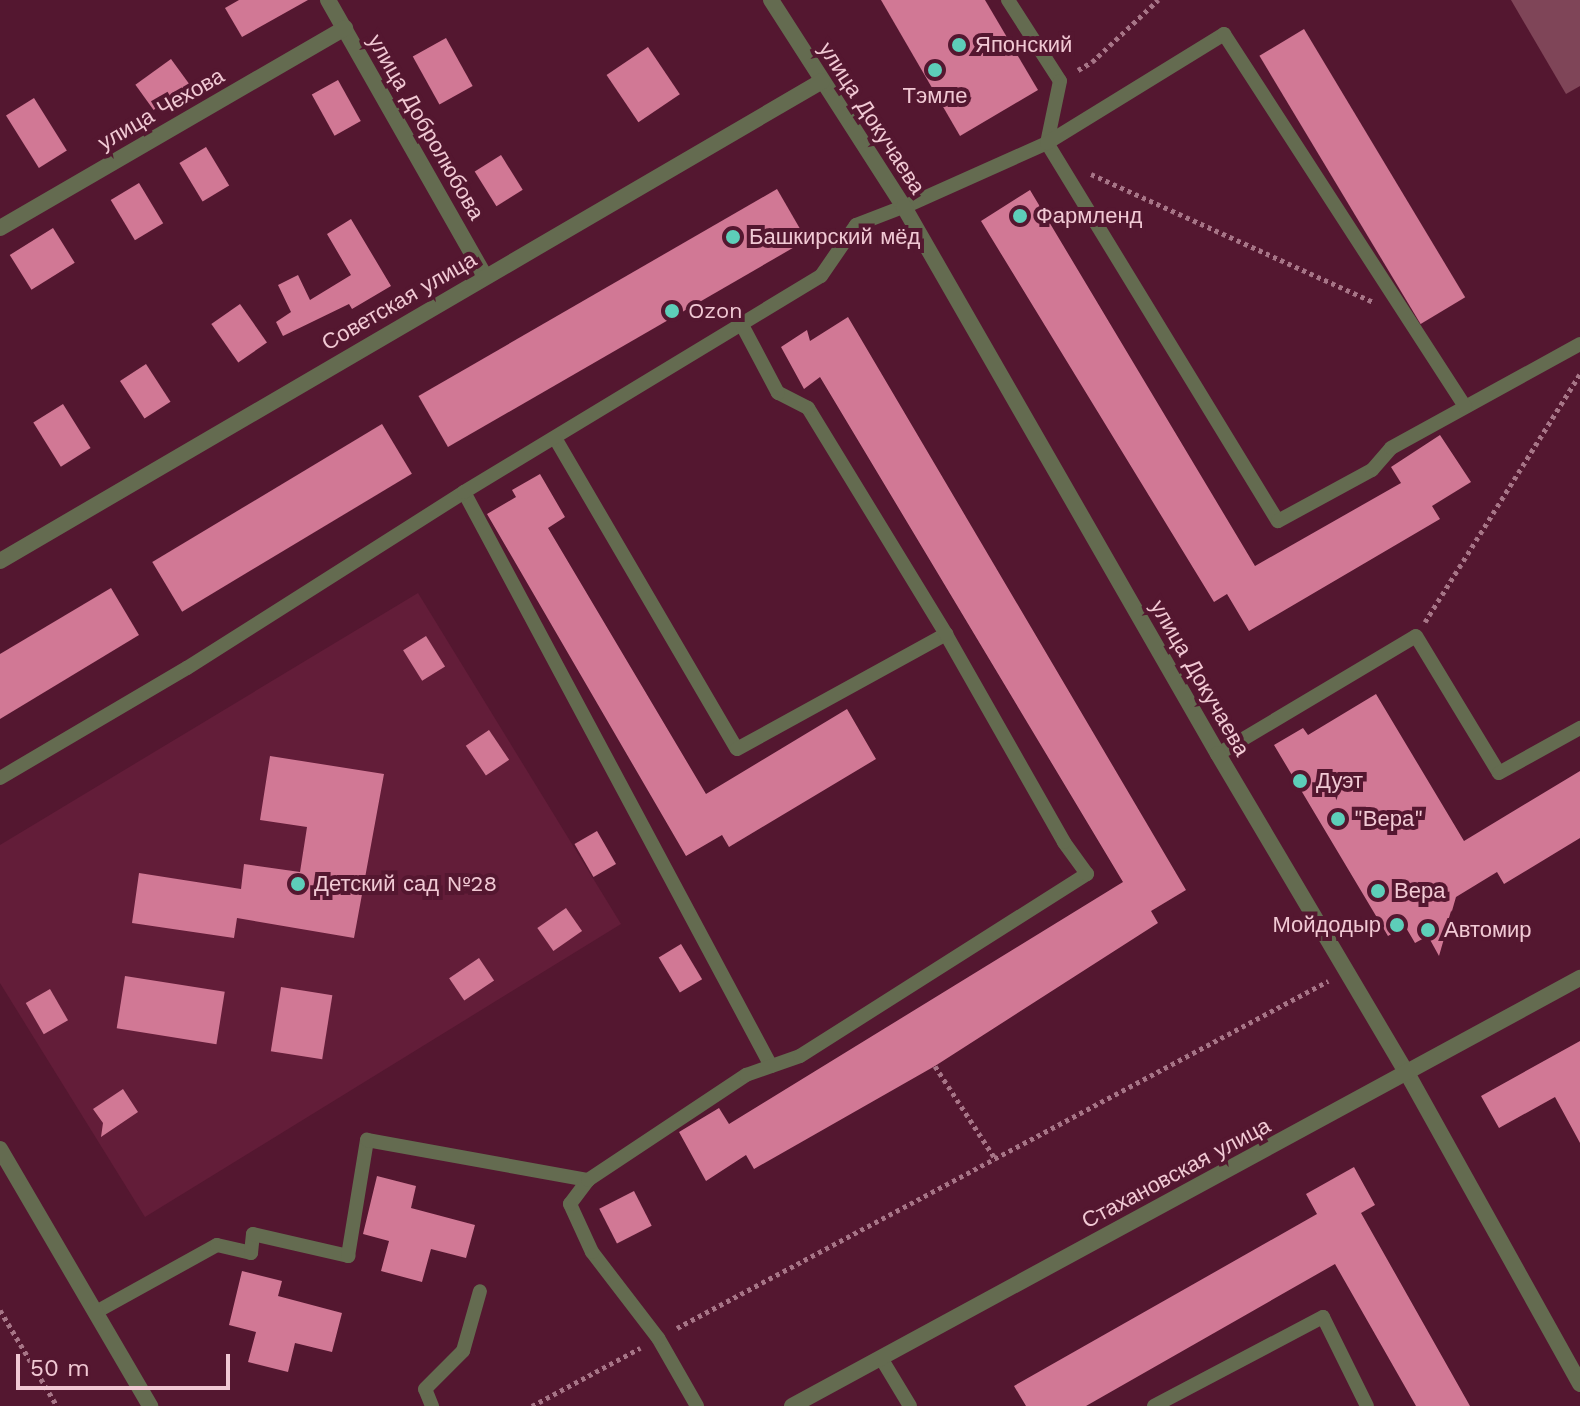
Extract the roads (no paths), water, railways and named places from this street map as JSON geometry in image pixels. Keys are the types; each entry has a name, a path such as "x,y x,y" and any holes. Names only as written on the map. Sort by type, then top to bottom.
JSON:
{"street":[{"name":"улица Добролюбова","path":"328,0 485,276"},
{"name":"улица Докучаева","path":"771,0 903,207 1218,754 1407,1073 1580,1384"},
{"name":"улица Чехова","path":"0,228 345,28"},
{"name":"Советская улица","path":"0,561 822,81"},
{"name":"Стахановская улица","path":"792,1406 1580,978"},
{"path":"0,1149 150,1406"}],"lane":[{"path":"1008,0 1060,81 1047,143 1278,521 1372,470 1391,448 1580,344"},
{"path":"0,778 187,668 464,492 821,276 856,225 1047,143 1224,34 1465,407"},
{"path":"697,1406 658,1338 592,1252 570,1204 588,1180 746,1075 800,1056 1087,874 1064,842 946,634 808,408 778,393 741,323"},
{"path":"555,438 737,749 946,634"},
{"path":"464,492 771,1066"},
{"path":"1218,754 1416,636 1499,773 1580,728"},
{"path":"96,1312 217,1245 251,1253 253,1234 348,1256 367,1140 588,1180"},
{"path":"432,1406 425,1389 463,1351 480,1291"},
{"path":"1154,1406 1323,1317 1367,1406"},
{"path":"881,1358 910,1406"}],"place":[{"name":"Японский","path":"959,45"},
{"name":"Тэмле","path":"935,70"},
{"name":"Фармленд","path":"1020,216"},
{"name":"Башкирский мёд","path":"733,237"},
{"name":"Ozon","path":"672,311"},
{"name":"Дуэт","path":"1300,781"},
{"name":"\"Вера\"","path":"1338,819"},
{"name":"Детский сад №28","path":"298,884"},
{"name":"Вера","path":"1378,891"},
{"name":"Мойдодыр","path":"1397,925"},
{"name":"Автомир","path":"1428,930"}]}
